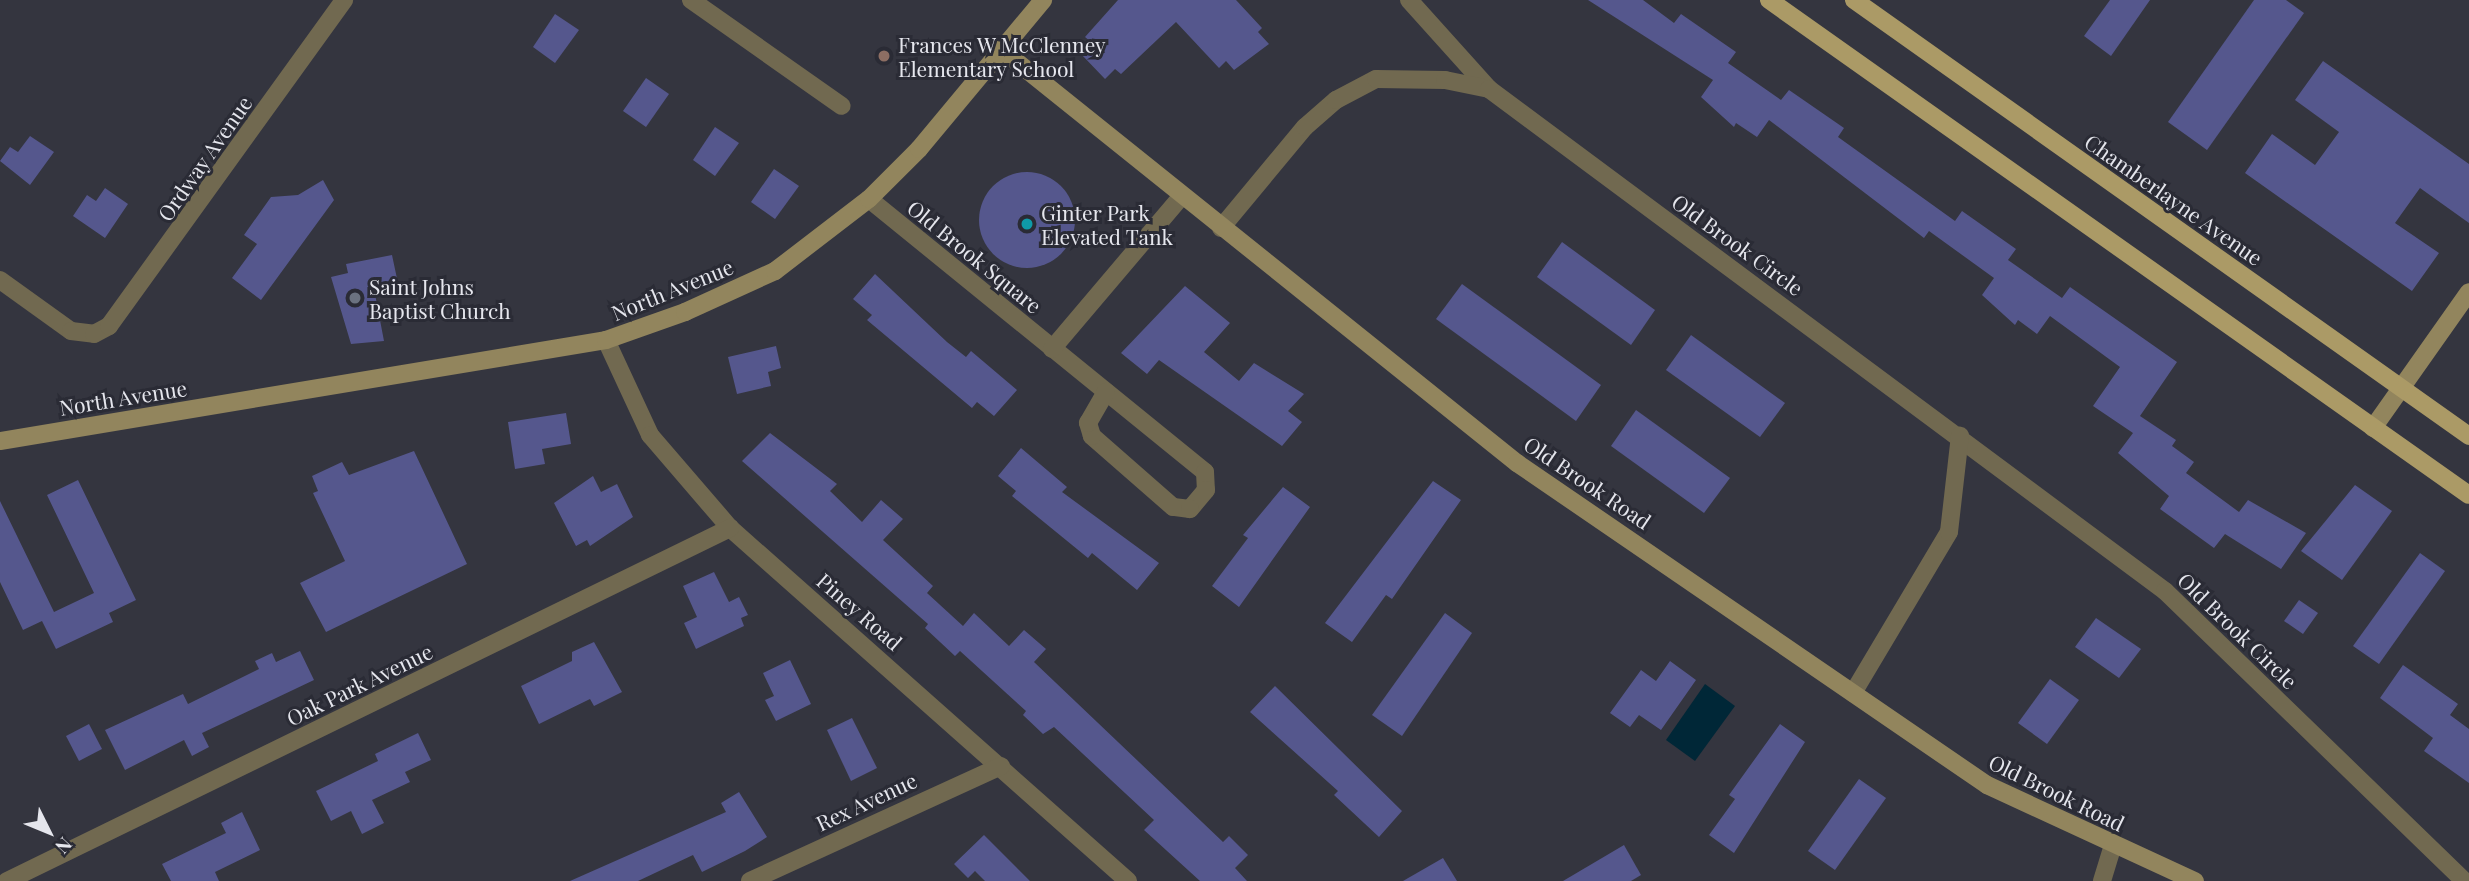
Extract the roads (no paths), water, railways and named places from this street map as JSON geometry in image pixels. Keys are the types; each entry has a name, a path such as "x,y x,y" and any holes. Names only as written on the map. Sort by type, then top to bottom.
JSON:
{"main road":[{"path":"1769,0 2469,495"},
{"name":"Chamberlayne Avenue","path":"1853,0 2469,436"}],"street":[{"name":"Ordway Avenue","path":"0,281 71,331 94,334 124,311 344,0"},
{"path":"691,0 842,106"},
{"name":"North Avenue","path":"0,441 606,340 775,271 869,199 1002,50 1042,0"},
{"name":"Old Brook Circle","path":"1409,0 1489,89 1960,436 2165,591 2464,881"},
{"name":"Old Brook Road","path":"1002,50 1181,197 1517,463 1987,785 2113,846 2195,881"},
{"name":"Old Brook Circle","path":"1221,228 1305,127 1336,100 1376,79 1445,80 1489,89"},
{"path":"1052,349 1181,197"},
{"name":"Old Brook Square","path":"869,199 1205,471 1206,490 1190,509 1173,507 1092,436 1088,423 1106,392"},
{"path":"2373,428 2469,292"},
{"name":"Piney Road","path":"606,340 650,435 730,528 1128,881"},
{"path":"1853,693 1949,532 1960,436"},
{"name":"Oak Park Avenue","path":"7,881 730,528"},
{"name":"Rex Avenue","path":"750,881 1001,766"},
{"path":"2102,881 2113,846"}],"water":[{"path":"1705,684 1735,706 1695,761 1666,740"}],"place":[{"name":"Frances W McClenney Elementary School","path":"884,56"},
{"name":"Ginter Park Elevated Tank","path":"1027,224"},
{"name":"Saint Johns Baptist Church","path":"355,298"}]}
